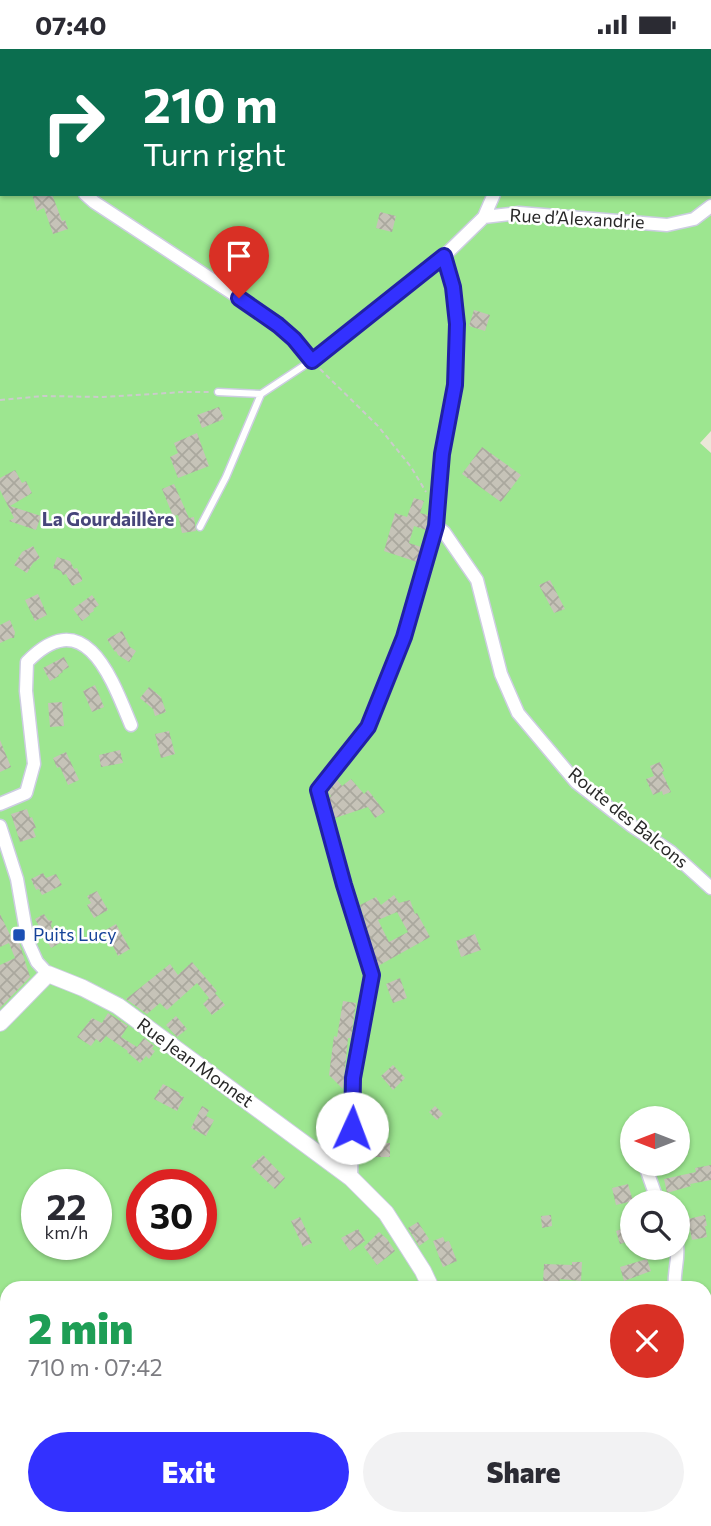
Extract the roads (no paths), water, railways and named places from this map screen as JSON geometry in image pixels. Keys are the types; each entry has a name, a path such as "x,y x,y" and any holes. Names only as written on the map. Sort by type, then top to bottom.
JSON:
{"street":[{"path":"88,196 261,312 294,339 312,361"},
{"path":"484,217 493,196"},
{"name":"Rue d’Alexandrie","path":"312,361 444,256 484,217 519,213 667,225 694,219 711,206"},
{"path":"351,1178 353,1078 372,975 318,790 368,727 404,637 436,526 442,454 455,385 457,324 453,287 444,256"},
{"name":"Route des Balcons","path":"436,526 444,532 477,580 500,674 518,713 576,782 632,826 671,852 711,888"},
{"path":"0,804 26,793 34,764 26,691 27,662 39,650 56,641 72,640 92,650 111,677 131,725"},
{"path":"0,826 17,879 28,942 37,962 48,974 0,1023"},
{"name":"Rue Jean Monnet","path":"48,974 118,1006 351,1178 386,1213 428,1281"},
{"path":"674,1281 678,1260"}],"lane":[{"path":"200,527 226,477 261,394 312,361"},
{"path":"218,392 261,394"}],"place":[{"name":"Puits Lucy","path":"19,935"}],"district":[{"name":"La Gourdaillère","path":"108,519"}]}
